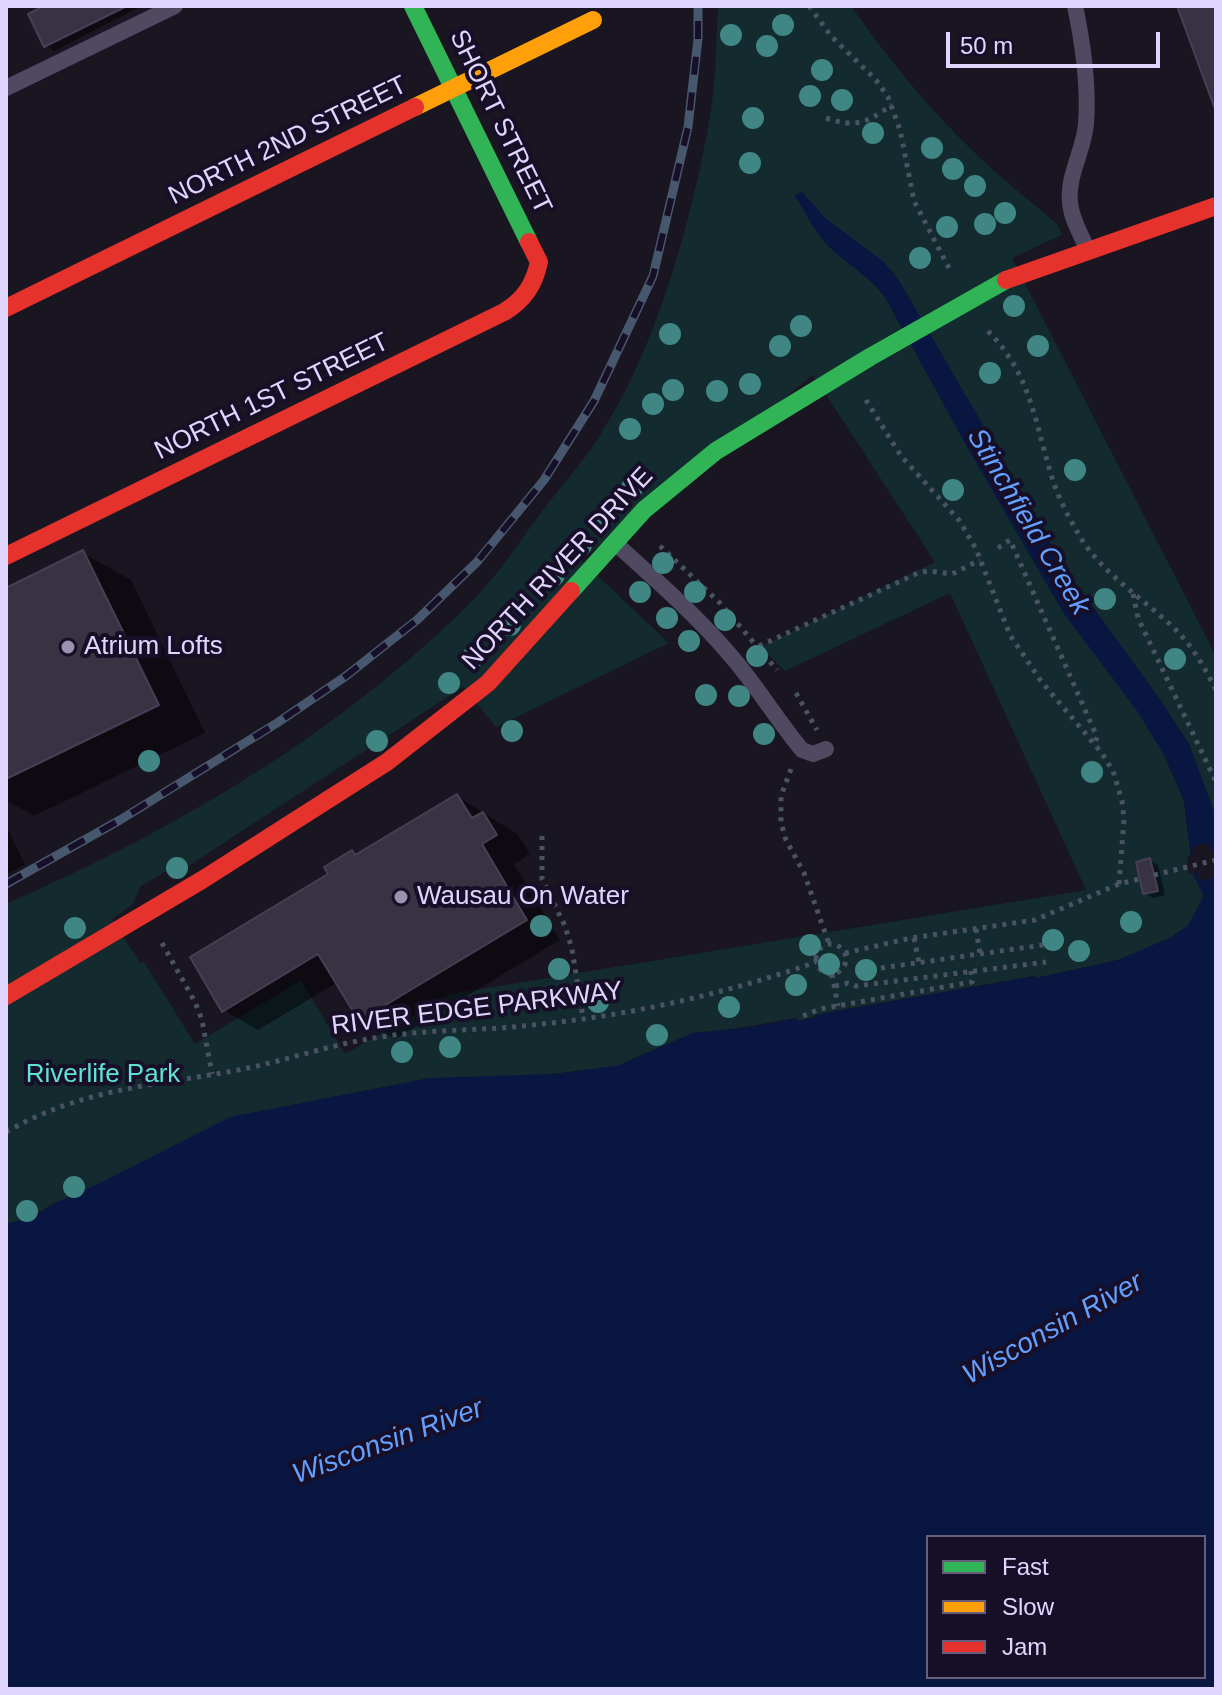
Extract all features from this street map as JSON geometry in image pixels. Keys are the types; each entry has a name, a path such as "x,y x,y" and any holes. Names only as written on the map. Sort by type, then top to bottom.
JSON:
{"street":[{"name":"SHORT STREET","path":"413,6 539,262"},
{"name":"NORTH 2ND STREET","path":"6,308 593,20"},
{"name":"NORTH RIVER DRIVE","path":"6,996 202,880 387,762 436,726 488,683 644,510 716,451 870,357 1015,276 1216,206"},
{"name":"NORTH 1ST STREET","path":"6,556 514,306 529,293 537,277 539,262"}],"lane":[{"path":"6,88 175,6"},
{"path":"1075,6 1084,64 1086,122 1069,195 1072,213 1088,250"},
{"path":"614,542 682,604 728,653 762,693 805,753 813,754 826,749"}],"path":[{"path":"809,6 831,36 876,80 892,105 914,201 957,282"},
{"path":"826,118 842,123 867,122 892,105"},
{"path":"981,323 1007,353 1026,386 1057,493 1080,536 1101,564 1177,631 1192,648 1216,690"},
{"path":"862,392 888,440 949,507 968,535 1010,635 1041,681 1113,771 1124,819 1119,884"},
{"path":"652,538 720,603 777,670"},
{"path":"998,548 1010,540 1097,737 1095,745"},
{"path":"759,646 918,573 952,574 980,560"},
{"path":"1133,593 1138,618 1216,782"},
{"path":"796,693 826,749"},
{"path":"805,753 785,780 780,816 786,840 804,873 829,944"},
{"path":"542,836 542,879 565,926 572,949 583,1018"},
{"path":"1154,875 1216,860"},
{"path":"845,953 914,938 1035,920 1119,884 1139,879"},
{"path":"976,929 980,954"},
{"path":"914,938 919,963"},
{"path":"829,944 839,946 845,953 844,967 832,974 824,972 816,962 817,952 829,944"},
{"path":"881,968 1043,945"},
{"path":"169,954 185,980 202,1020 212,1074"},
{"name":"RIVER EDGE PARKWAY","path":"6,1132 53,1109 99,1094 155,1082 212,1074 382,1036 513,1027 679,1001 816,962"},
{"path":"835,986 1046,962"},
{"path":"803,1016 838,1006 972,982 971,971"},
{"path":"832,974 838,1006"}],"green space":[{"name":"Riverlife Park","path":"718,6 851,6 895,65 943,121 988,165 1057,224 1062,235 1012,258 1216,656 1216,817 1189,745 1159,698 1060,562 893,272 825,218 802,192 795,196 826,243 885,297 1063,612 1138,711 1164,755 1184,801 1193,874 1204,896 1188,926 1170,938 1118,960 1036,978 835,1011 798,1021 796,1018 693,1033 617,1066 553,1074 96,1185 26,1220 6,1224 6,904 133,843 255,773 370,692 424,647 494,576 598,438 637,367 653,327 681,244 709,122","holes":["813,375 935,562 760,647 785,671 950,593 1086,890 450,994 345,1054 301,980 195,1044 144,962 140,963 112,919 132,905 141,886 166,871 176,874 463,687 496,727 669,643 581,560"]}],"water":[{"path":"802,192 825,218 884,262 900,282 1060,562 1189,744 1216,817 1216,1689 6,1689 6,1224 34,1217 55,1203 230,1117 429,1078 553,1074 617,1066 693,1033 759,1026 797,1018 798,1021 815,1018 815,1015 1037,978 1118,960 1170,938 1188,926 1204,896 1193,874 1184,801 1164,755 1138,712 1063,612 885,297 872,282 827,245 795,196"}],"pier":[{"path":"1209,844 1211,851 1216,850 1216,877 1199,881 1197,873 1189,874 1187,857 1193,855 1191,849"}],"building":[{"path":"44,6 127,6 44,47 28,14"},
{"path":"1177,6 1216,6 1216,112"},
{"name":"Atrium Lofts","path":"83,550 159,705 6,779 6,588"},
{"name":"Wausau On Water","path":"457,794 472,818 483,812 497,835 482,844 527,920 359,1021 318,954 222,1012 190,957 328,874 324,867 352,850 355,855"},
{"path":"1150,858 1158,891 1143,894 1136,862"}],"railway":[{"path":"6,884 120,820 277,723 346,676 417,620 477,562 544,480 594,401 653,276 688,127 698,39 698,6"}],"traffic: fast":[{"path":"413,6 529,242"},
{"path":"571,591 644,510 716,451 870,357 1006,280"}],"traffic: slow":[{"path":"415,107 593,20"}],"traffic: jam":[{"path":"6,308 415,107"},
{"path":"1006,280 1216,206"},
{"path":"6,556 504,312 523,297 534,278 539,262 529,242"},
{"path":"6,996 202,880 387,762 488,683 571,591"}],"place":[{"name":"Atrium Lofts","path":"68,647"},
{"name":"Wausau On Water","path":"401,897"}],"water label":[{"name":"Stinchfield Creek","path":"1028,522"},
{"name":"Wisconsin River","path":"1053,1329"},
{"name":"Wisconsin River","path":"388,1442"}]}
